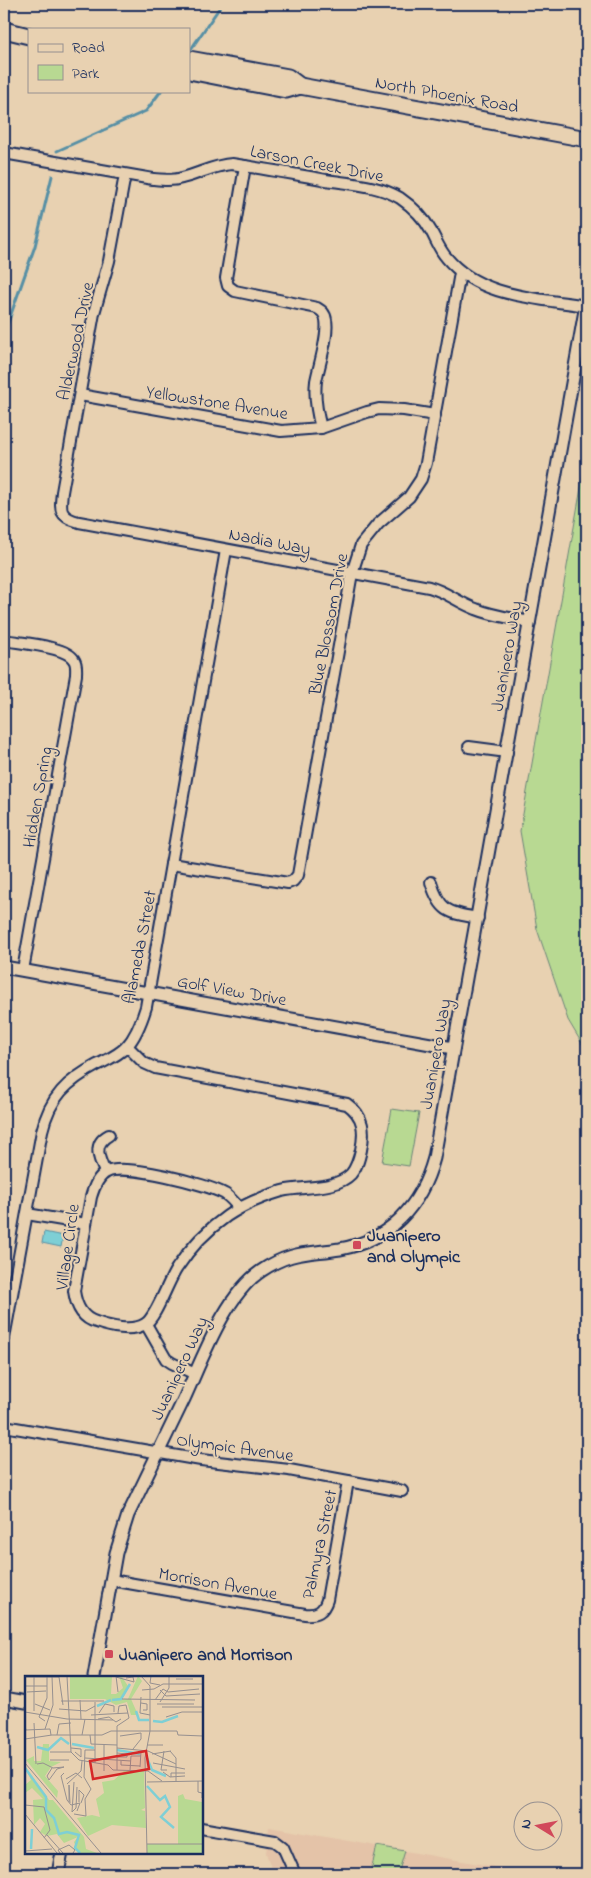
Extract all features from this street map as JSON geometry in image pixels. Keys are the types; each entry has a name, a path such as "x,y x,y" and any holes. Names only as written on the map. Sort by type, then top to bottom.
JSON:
{"main road":[{"path":"4,30 28,36"},
{"name":"North Phoenix Road","path":"191,65 286,90 300,86 587,139"}],"street":[{"name":"Larson Creek Drive","path":"4,153 125,175 170,180 221,165 245,166 369,187 398,197 410,206 423,219 437,245 460,273 473,281 496,290 587,303"},
{"path":"245,166 226,278 228,286 235,291 318,308 324,313 327,320 326,330 316,383 316,408 320,428"},
{"name":"Alderwood Drive","path":"62,513 60,504 94,313 109,261 125,175"},
{"name":"Blue Blossom Drive","path":"171,864 288,883 294,881 301,869 352,573 361,545 409,497 421,478 426,463 460,273"},
{"name":"Juanipero Way","path":"94,1676 111,1580 124,1528 195,1374 234,1298 246,1283 274,1262 310,1251 339,1249 370,1240 391,1228 413,1205 428,1180 434,1158 478,918 587,303"},
{"name":"Yellowstone Avenue","path":"80,395 281,431 320,428 379,409 404,410 435,415"},
{"name":"Nadia Way","path":"62,513 69,520 439,590 475,609 530,622"},
{"name":"Alameda Street","path":"4,1338 45,1121 58,1094 68,1082 112,1057 127,1046 140,1023 149,993 226,550"},
{"name":"Hidden Spring","path":"4,640 59,650 69,654 74,659 76,675 23,970"},
{"path":"468,746 507,752"},
{"path":"431,882 434,892 443,907 451,912 478,918"},
{"name":"Golf View Drive","path":"4,967 453,1048"},
{"path":"127,1046 144,1063 155,1068 347,1104 354,1108 363,1126 364,1134 358,1163 342,1182 281,1192 239,1208 211,1228 188,1252 176,1269 153,1315 146,1324 166,1359 195,1374"},
{"path":"109,1135 100,1142 98,1150 98,1158 105,1172 129,1170 187,1181 226,1195 239,1208"},
{"name":"Village Circle","path":"105,1172 94,1186 74,1291 75,1300 84,1316 94,1322 133,1328 146,1324"},
{"path":"27,1214 86,1224"},
{"name":"Olympic Avenue","path":"4,1426 201,1460 288,1470 402,1491"},
{"name":"Palmyra Street","path":"320,1612 327,1600 348,1481"},
{"name":"Morrison Avenue","path":"111,1580 305,1614 314,1615 320,1612"},
{"path":"4,1698 25,1702"},
{"path":"202,1828 275,1841 283,1847 295,1874"},
{"path":"58,1874 62,1853"}],"shaded area":[{"path":"269,1827 536,1874 273,1874 266,1853"}],"green space":[{"path":"587,454 587,1052 568,1020 537,929 520,831"},
{"path":"392,1109 419,1113 409,1166 382,1162"},
{"path":"377,1846 405,1851 398,1874 370,1874"}],"water":[{"path":"44,1232 63,1236 61,1247 42,1243"}],"waterway":[{"path":"190,51 222,4"},
{"path":"57,151 146,111 160,92"},
{"path":"4,334 35,246 52,176"}],"place":[{"name":"Juanipero and Olympic","path":"357,1245"},
{"name":"Juanipero and Morrison","path":"109,1654"}]}
